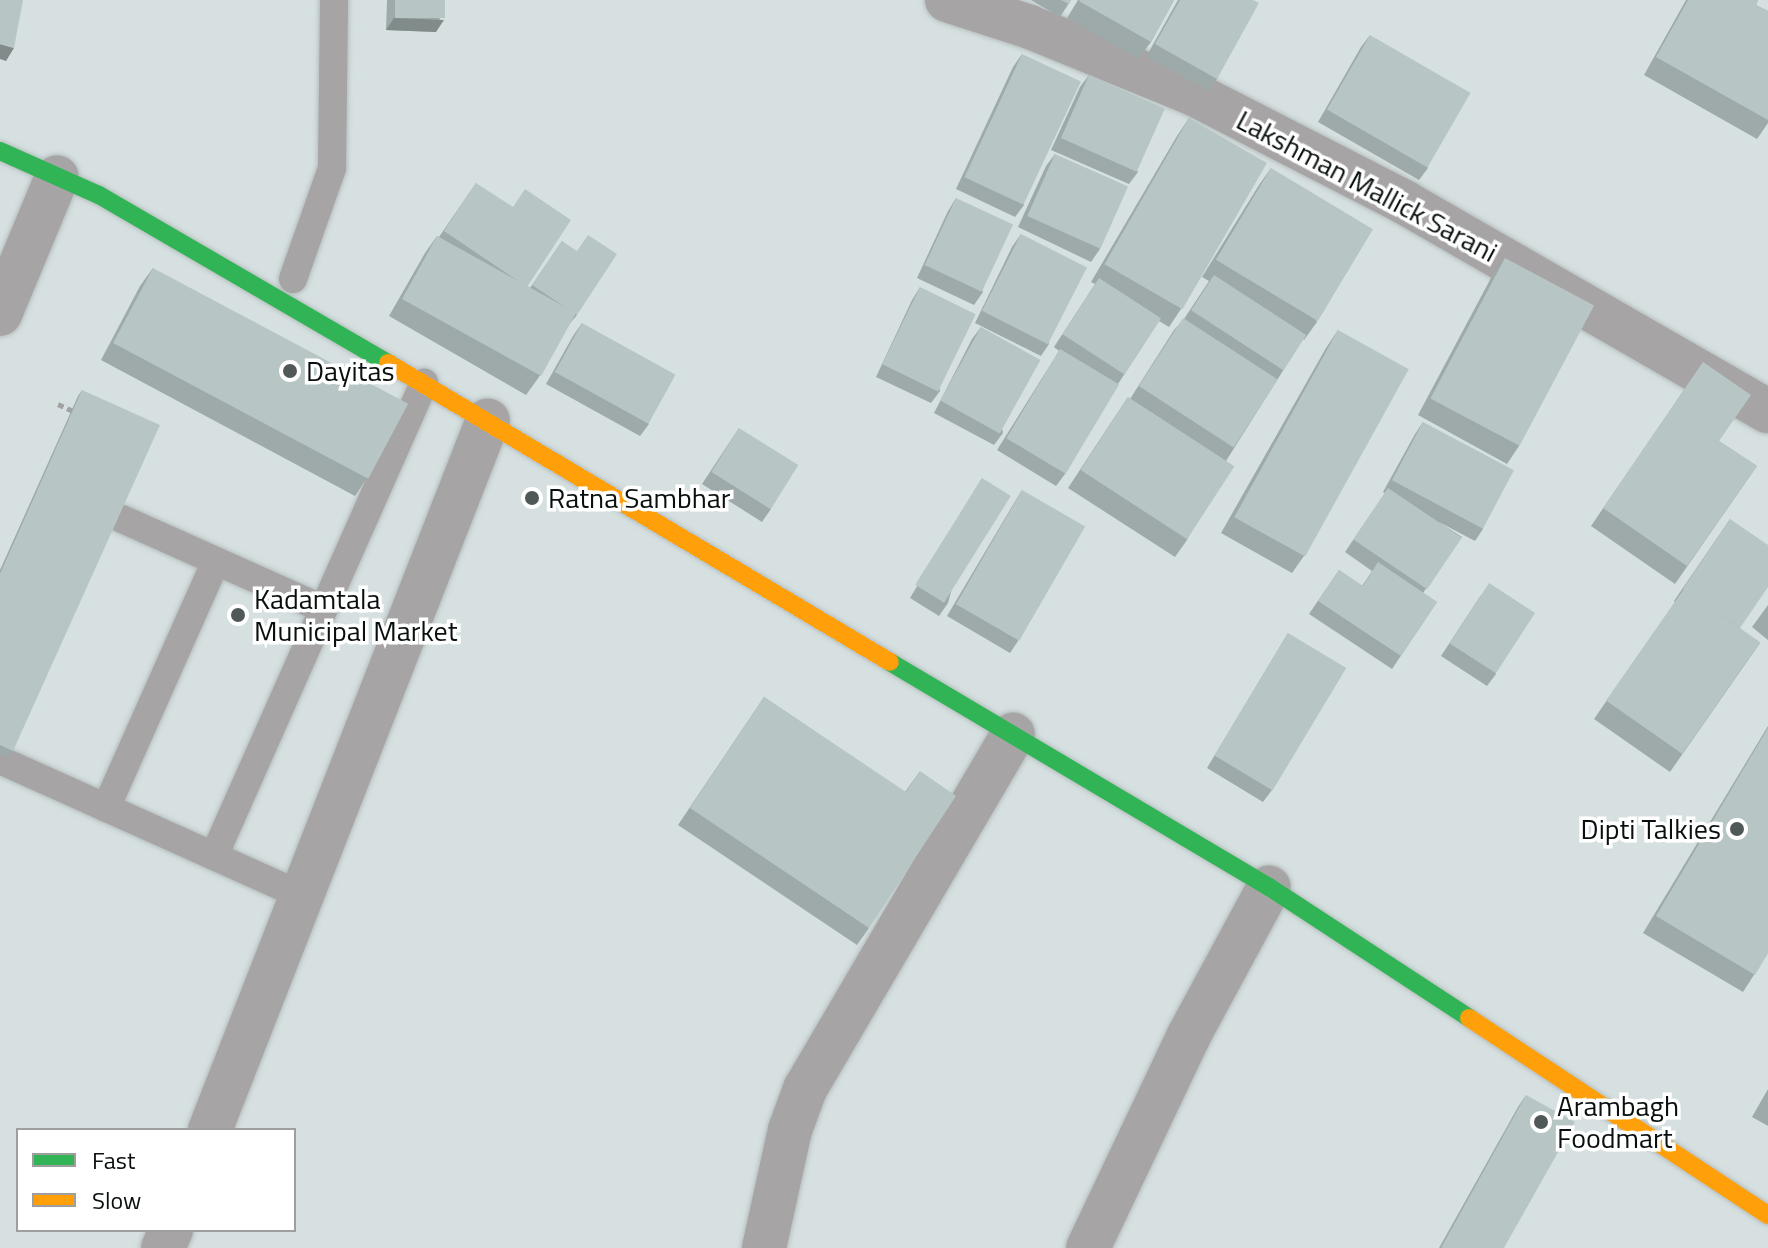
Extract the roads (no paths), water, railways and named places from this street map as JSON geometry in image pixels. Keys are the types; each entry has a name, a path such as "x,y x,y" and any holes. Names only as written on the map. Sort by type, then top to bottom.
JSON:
{"street":[{"name":"Lakshman Mallick Sarani","path":"947,0 1030,27 1194,94 1404,202 1768,411"},
{"path":"0,151 60,170 99,195 429,372 1275,875 1768,1215"},
{"path":"0,314 60,170"},
{"path":"211,1128 492,409"},
{"path":"764,1248 790,1130 805,1089 1020,723"},
{"path":"1088,1248 1174,1065 1275,875"}],"lane":[{"path":"293,278 332,168 334,0"},
{"path":"214,856 429,372"},
{"path":"122,519 323,609"},
{"path":"106,808 216,561"},
{"path":"0,760 303,896"}],"place":[{"name":"Dayitas","path":"290,371"},
{"name":"Ratna Sambhar","path":"532,498"},
{"name":"Kadamtala Municipal Market","path":"238,615"},
{"name":"Dipti Talkies","path":"1737,829"},
{"name":"Arambagh Foodmart","path":"1541,1122"}]}
